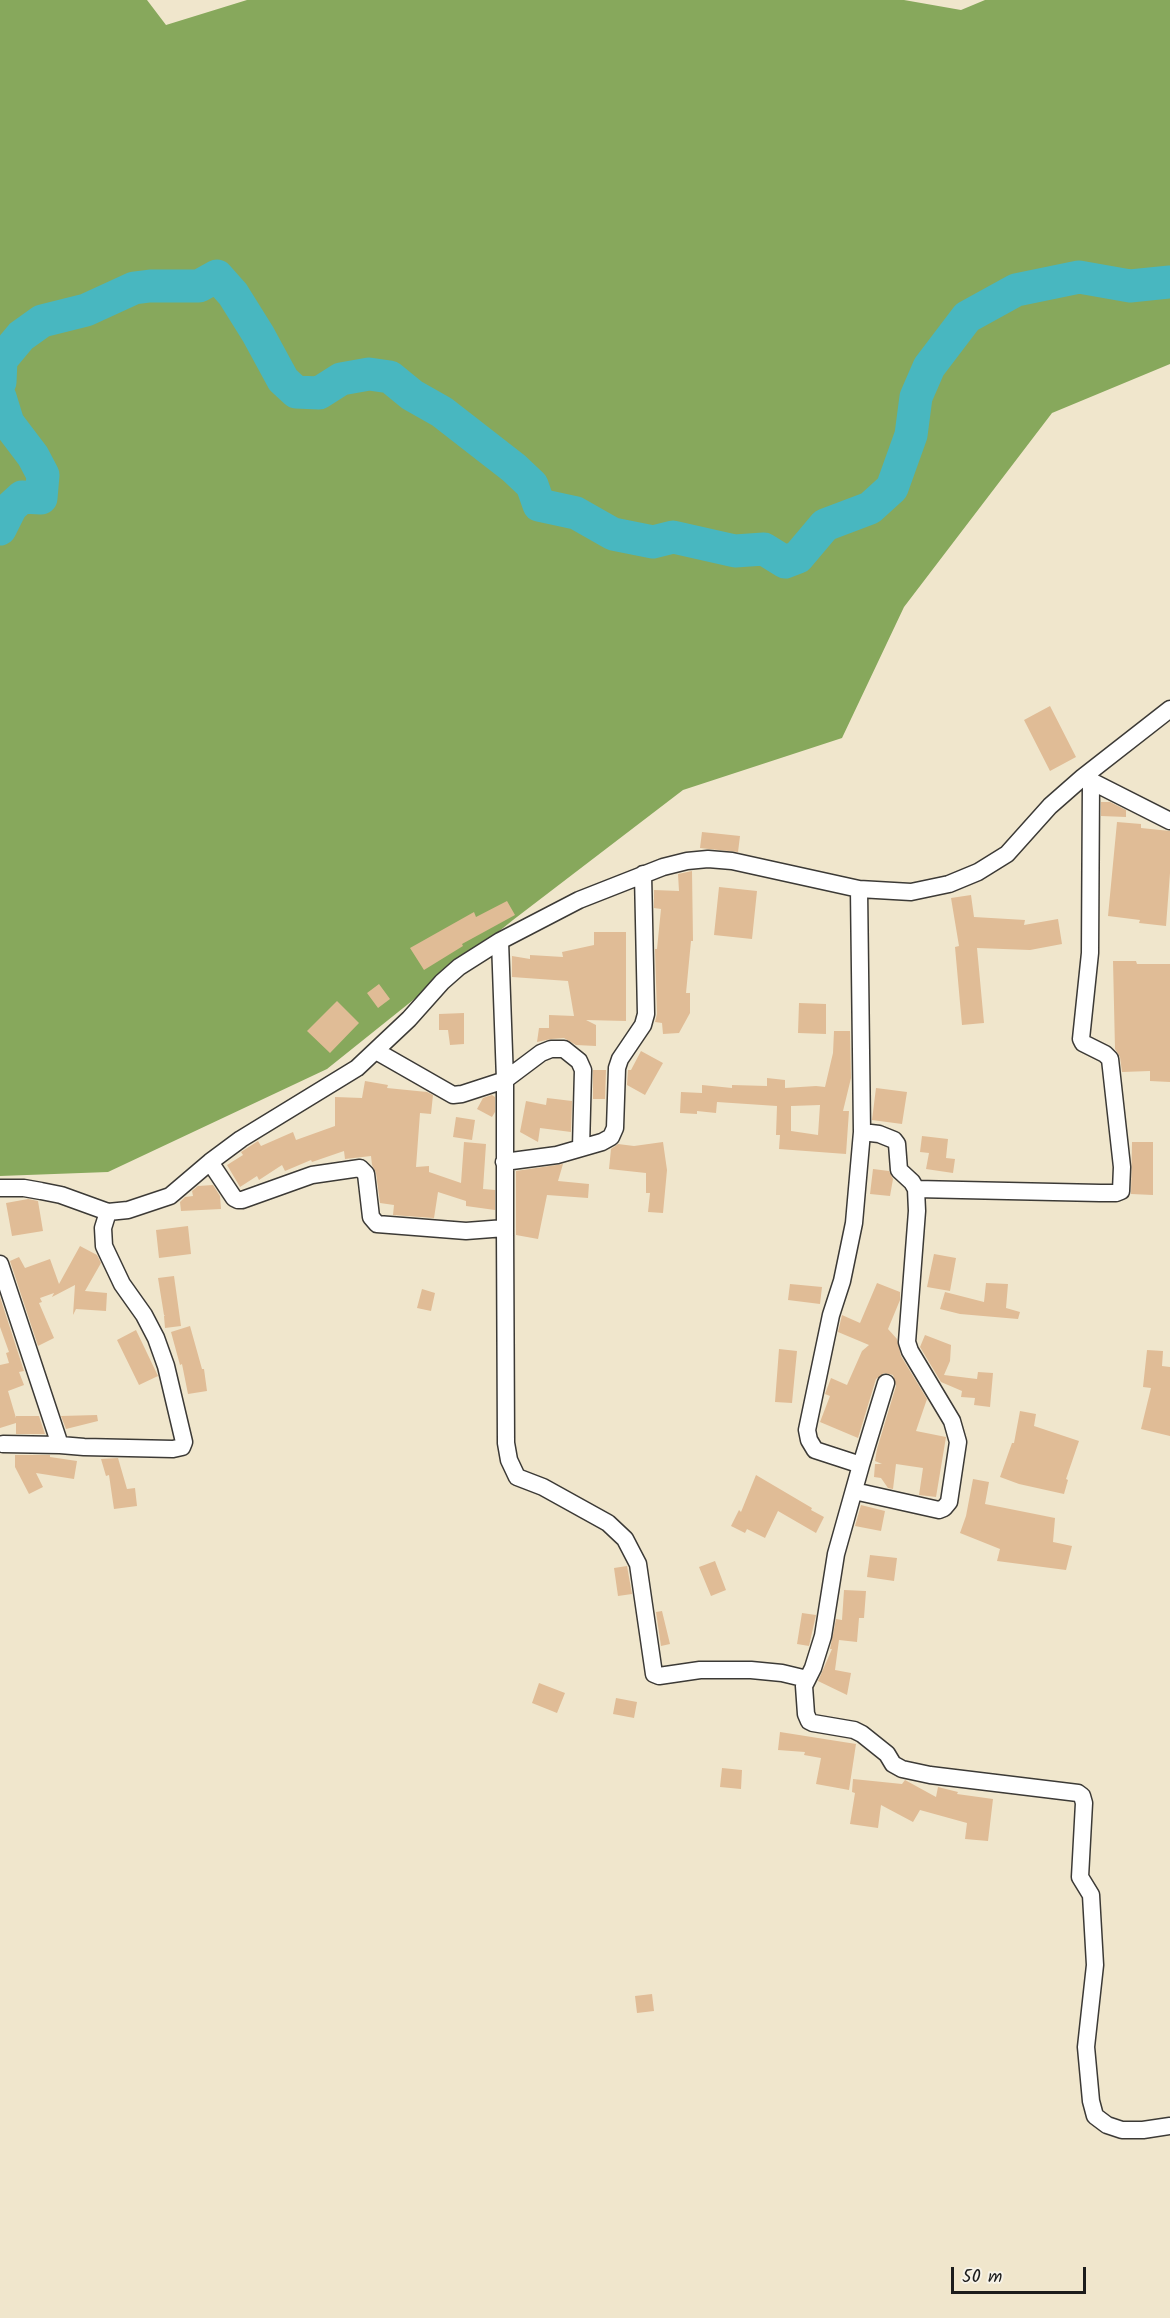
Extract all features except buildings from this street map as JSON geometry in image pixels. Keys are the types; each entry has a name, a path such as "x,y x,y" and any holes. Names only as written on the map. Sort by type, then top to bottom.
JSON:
{"street":[{"path":"0,1188 24,1188 61,1195 108,1212 128,1210 170,1196 241,1139 357,1068 459,967 500,941 579,900 643,874 687,861 724,860 859,889 911,892 949,884 978,872 1007,854 1050,806 1087,779 1170,708"},
{"path":"1087,779 1170,821"},
{"path":"916,1189 1100,1194 1121,1191 1122,1167 1110,1059 1106,1054 1083,1043 1081,1039 1090,953 1087,779"},
{"path":"504,1162 557,1155 602,1142 611,1137 615,1128 617,1068 620,1059 643,1025 646,1014 643,874"},
{"path":"859,889 862,1132 854,1223 842,1281 831,1315 807,1430 809,1440 815,1450 861,1466"},
{"path":"500,941 505,1080 506,1443 509,1460 517,1477 543,1486 608,1523 625,1539 638,1564 654,1674 659,1676 700,1670 751,1670 782,1673 807,1679"},
{"path":"376,1051 453,1095 505,1080 532,1058 551,1049 564,1049 573,1054 583,1070 581,1148"},
{"path":"854,1491 939,1510 949,1502 958,1442 952,1421 910,1351 908,1342 916,1189 899,1170 897,1144 894,1140 879,1134 862,1132"},
{"path":"210,1162 234,1198 238,1200 312,1175 360,1168 366,1174 371,1217 377,1224 466,1231 506,1228"},
{"path":"3,1444 173,1449 182,1447 184,1442 166,1366 156,1338 144,1315 122,1284 104,1246 103,1228 108,1212"},
{"path":"0,1264 17,1309 60,1445"},
{"path":"886,1383 836,1554 823,1636 804,1692 806,1714 809,1721 854,1730 862,1734 874,1742 896,1767 930,1775 1078,1793 1084,1798 1080,1877 1090,1895 1095,1965 1086,2047 1091,2101 1095,2116 1107,2125 1122,2130 1170,2126"}],"green space":[{"path":"0,0 147,0 166,25 247,0 904,0 961,10 985,0 1170,0 1170,364 1052,413 904,607 842,738 683,790 513,920 327,1069 108,1172 0,1176"}],"waterway":[{"path":"0,382 1,360 21,336 42,321 86,310 134,288 199,286 217,276 233,294 283,380 296,392 319,393 341,379 369,374 390,377 412,395 442,412 514,468 532,485 539,505 576,513 613,534 653,542 673,537 735,551 764,549 785,562 798,557 825,525 870,508 892,488 911,435 916,397 929,367 967,317 1016,290 1079,277 1130,286 1170,282"},
{"path":"0,397 8,423 33,456 43,475 41,498 22,497 11,507 0,529"}]}
